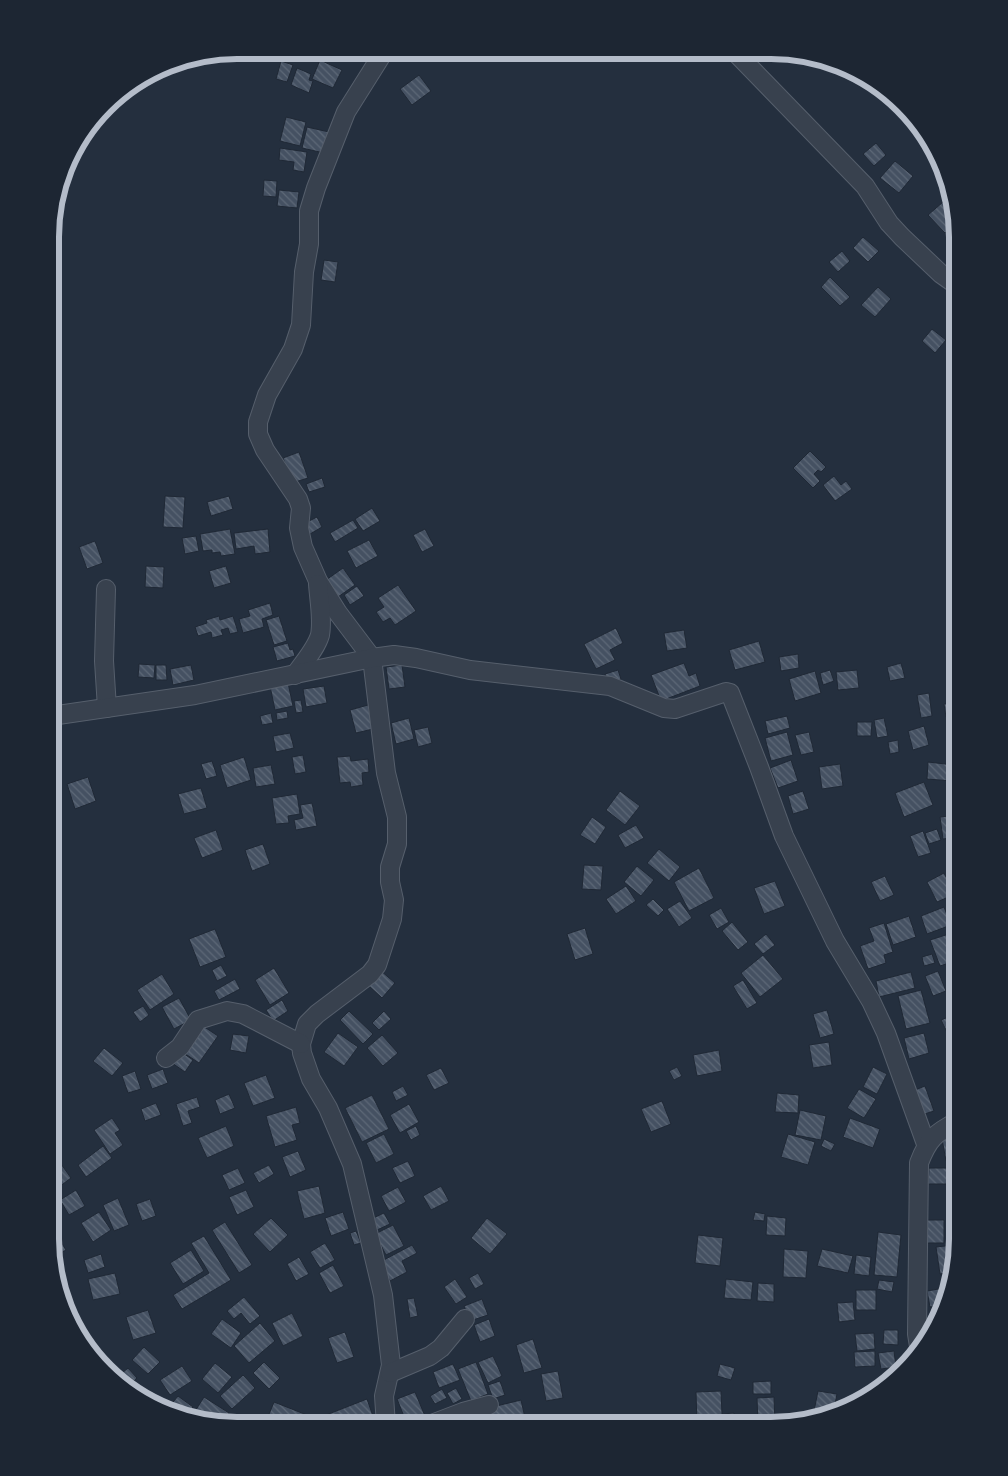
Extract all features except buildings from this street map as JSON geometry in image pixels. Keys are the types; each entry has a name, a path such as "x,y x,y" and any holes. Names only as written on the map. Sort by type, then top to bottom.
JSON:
{"street":[{"path":"379,59 346,112 316,188 309,211 309,244 304,272 301,325 293,349 267,396 258,422 258,434 265,450 298,499 300,508 298,528 303,547 318,581 338,613 372,658 386,773 397,817 397,844 390,867 390,882 394,900 392,919 377,965 370,974 317,1014 307,1024 301,1044 311,1079 328,1108 352,1164 383,1295 391,1364 384,1396 385,1417"},
{"path":"741,59 865,186 890,223 902,236 949,280"},
{"path":"295,675 320,636 318,581"},
{"path":"106,589 104,661 108,708"},
{"path":"59,715 195,695 394,655 470,670 610,686 664,708 675,709 726,692 730,693 784,836 835,941 871,1001 886,1032 926,1144"},
{"path":"166,1058 180,1047 198,1020 227,1011 243,1014 301,1044"},
{"path":"918,1340 919,1163 926,1144 942,1129 949,1126"},
{"path":"390,1373 430,1356 440,1348 465,1319"},
{"path":"450,1417 489,1405"}]}
